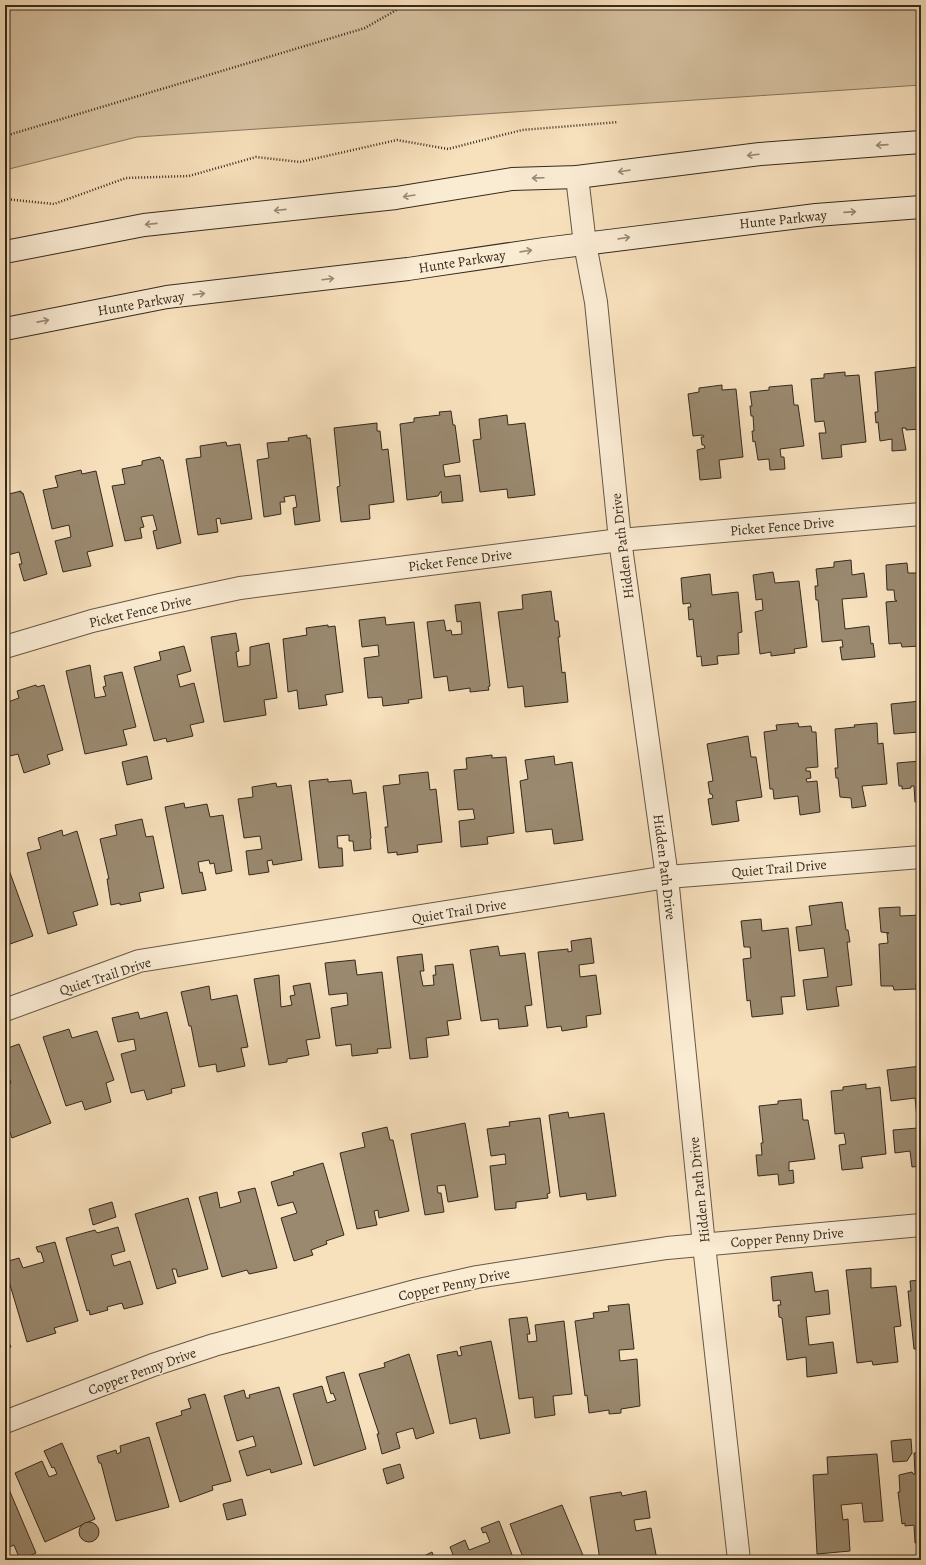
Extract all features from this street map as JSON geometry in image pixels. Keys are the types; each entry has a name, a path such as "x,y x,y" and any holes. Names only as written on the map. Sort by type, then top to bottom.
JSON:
{"street":[{"path":"5,252 144,225 396,198 512,179 577,177 760,154 921,142"},
{"name":"Hidden Path Drive","path":"577,177 585,244 594,288 620,540 667,877 704,1245 739,1560"},
{"name":"Hunte Parkway","path":"5,329 166,297 408,269 585,244 816,215 921,207"},
{"name":"Picket Fence Drive","path":"5,647 92,621 240,588 620,540 801,523 921,514"},
{"name":"Quiet Trail Drive","path":"5,1010 139,961 667,877 921,857"},
{"name":"Copper Penny Drive","path":"5,1422 154,1365 214,1345 408,1293 477,1277 667,1248 921,1225"}],"path":[{"path":"5,136 365,28 405,5"},
{"path":"5,199 54,204 126,178 189,176 256,157 300,162 397,140 448,149 522,130 618,122"}],"shaded area":[{"path":"5,5 921,5 921,85 137,137 5,170"}],"building":[{"path":"917,367 918,387 921,387 921,429 906,430 906,428 902,428 906,450 892,451 892,439 880,441 878,422 876,423 875,412 878,412 875,372"},
{"path":"845,372 845,376 859,375 866,442 841,445 842,457 822,459 819,433 826,433 824,421 815,422 811,379 824,378 824,374"},
{"path":"722,385 722,390 736,389 743,457 719,460 721,478 700,480 697,450 705,448 704,445 702,445 701,437 704,437 703,435 693,436 688,394 699,392 699,388"},
{"path":"792,385 794,405 798,405 804,446 780,449 781,457 784,457 785,469 770,470 769,459 758,460 755,441 753,442 752,431 754,431 753,416 751,416 750,406 752,406 750,392 769,390 769,387"},
{"path":"451,411 453,425 455,425 460,462 443,465 445,477 460,475 463,501 442,503 441,491 438,496 407,500 400,424 414,422 414,418 440,415 439,412"},
{"path":"507,415 508,425 525,423 535,495 508,498 507,489 480,492 473,440 481,439 479,419"},
{"path":"377,423 377,431 380,431 382,450 388,449 394,502 369,505 370,519 341,522 337,487 340,486 334,428"},
{"path":"307,435 307,438 310,438 320,521 295,525 293,508 297,507 295,495 284,497 285,502 280,502 281,514 264,517 257,460 269,458 267,443 289,441 288,438"},
{"path":"226,442 227,446 240,444 252,519 221,524 220,518 216,519 218,532 198,535 186,459 201,457 200,446"},
{"path":"160,457 161,460 163,460 181,543 157,549 153,531 157,530 153,515 141,517 144,527 140,528 142,538 125,541 112,486 125,484 122,469 142,465 142,461"},
{"path":"81,470 82,474 96,471 113,546 87,552 91,566 63,572 55,541 71,537 69,525 52,529 43,490 58,487 55,476"},
{"path":"21,491 21,493 23,493 47,574 24,581 19,564 22,564 19,552 8,555 10,560 5,561 5,495"},
{"path":"851,560 852,575 864,573 867,597 842,599 845,629 869,626 871,644 873,643 875,657 842,660 840,647 843,647 842,640 822,642 818,600 816,600 815,586 818,586 816,569 834,567 834,562"},
{"path":"5,561 8,573 5,574"},
{"path":"907,563 908,573 921,573 921,646 902,647 901,643 889,644 886,602 897,601 895,600 894,590 887,590 886,565"},
{"path":"773,572 775,583 799,581 807,647 794,649 795,653 771,656 771,652 760,654 755,612 763,610 762,599 756,600 753,575"},
{"path":"710,574 712,595 738,592 742,632 738,633 739,654 717,656 718,664 702,666 701,656 697,657 693,619 689,620 688,607 691,607 690,603 683,604 681,578"},
{"path":"551,591 555,621 558,621 560,637 558,637 562,673 565,672 568,702 525,707 523,686 508,688 498,612 523,609 522,595"},
{"path":"480,602 490,686 488,687 489,690 470,692 470,688 449,691 447,676 434,678 427,622 444,620 446,631 451,630 452,635 462,634 461,621 457,622 455,605"},
{"path":"385,617 386,625 414,622 422,698 408,700 409,703 383,706 382,697 368,698 364,658 379,656 378,645 362,647 359,620"},
{"path":"328,625 328,627 335,626 343,692 325,695 327,705 299,709 297,690 288,692 283,639 307,635 306,628"},
{"path":"236,633 239,651 236,652 238,667 250,665 250,647 269,643 277,698 264,700 266,715 224,722 211,637"},
{"path":"184,646 191,671 177,675 180,687 194,683 204,722 190,725 193,736 167,742 166,738 154,741 134,667 161,660 159,652"},
{"path":"90,665 95,698 106,696 103,687 106,686 104,676 122,672 136,727 123,730 127,745 85,754 66,671"},
{"path":"36,685 37,687 44,685 63,750 47,755 50,764 24,773 18,754 10,756 5,740 5,703 19,698 17,691"},
{"path":"921,701 921,756 919,732 894,734 891,704"},
{"path":"798,723 799,727 811,726 812,732 816,732 818,767 806,768 806,771 810,771 811,778 806,779 807,782 817,781 820,812 800,815 798,796 774,799 773,789 770,789 764,732 777,730 776,725"},
{"path":"877,723 878,744 883,743 887,784 862,786 866,806 852,808 851,798 840,797 838,778 836,778 835,768 838,768 835,729 855,727 854,725"},
{"path":"748,736 751,757 756,757 762,797 736,801 739,821 712,825 708,799 713,798 712,794 710,794 708,782 713,781 707,744"},
{"path":"492,755 492,758 506,757 514,833 487,837 488,844 461,847 459,821 475,819 473,809 458,810 454,770 467,769 466,758"},
{"path":"147,756 152,779 127,785 122,762"},
{"path":"554,756 555,765 572,762 583,840 554,844 552,829 526,832 520,781 528,779 525,760"},
{"path":"921,761 921,802 915,802 914,786 911,786 911,788 902,789 902,786 899,786 897,763"},
{"path":"5,770 9,783 5,784"},
{"path":"428,772 430,790 436,789 442,842 417,845 418,852 397,855 397,852 388,853 385,827 388,827 383,786 400,784 399,775"},
{"path":"328,779 328,782 351,780 353,794 366,792 371,849 354,851 353,841 349,841 349,835 337,836 338,848 342,848 343,866 319,868 309,781"},
{"path":"276,783 277,787 291,785 302,860 273,865 272,860 267,861 269,872 249,875 246,851 262,849 260,836 244,838 238,799 253,797 252,787"},
{"path":"184,803 185,808 207,804 210,817 223,815 232,871 216,874 214,863 210,864 209,860 198,862 206,890 182,894 165,807"},
{"path":"142,819 146,837 153,836 164,888 139,893 141,901 111,905 107,879 109,879 100,839 117,835 115,825"},
{"path":"62,830 63,836 77,831 98,905 73,912 77,925 48,934 27,853 41,849 38,838"},
{"path":"5,859 33,936 10,944 5,931 5,928 8,927 5,920"},
{"path":"842,902 846,930 848,930 850,942 847,942 852,985 836,987 839,1006 807,1010 803,980 828,977 824,948 799,951 796,927 812,925 809,906"},
{"path":"900,907 900,916 921,915 921,984 916,984 916,989 894,990 893,986 881,986 879,944 888,943 887,933 889,933 881,932 879,908"},
{"path":"761,919 762,931 788,928 795,996 781,997 783,1014 752,1017 750,1000 747,1001 743,959 751,958 750,947 744,947 741,921"},
{"path":"591,938 594,963 579,965 580,977 596,975 601,1014 586,1016 587,1027 562,1031 561,1026 547,1028 538,952 568,949 568,952 572,951 571,941"},
{"path":"498,946 500,956 525,953 532,1005 525,1006 528,1026 499,1029 498,1019 481,1021 470,950"},
{"path":"422,954 424,971 420,971 423,986 434,985 433,975 436,975 435,966 453,964 461,1019 447,1021 449,1035 426,1038 428,1057 410,1059 397,957"},
{"path":"355,960 357,975 382,972 391,1048 377,1049 378,1053 352,1056 351,1044 336,1046 331,1008 348,1005 347,993 329,995 325,963"},
{"path":"279,975 281,1007 292,1005 290,996 295,995 293,986 310,983 320,1038 306,1040 309,1055 287,1059 287,1062 269,1065 254,979"},
{"path":"209,986 211,1000 237,995 248,1047 241,1048 245,1066 217,1072 216,1064 199,1067 191,1026 189,1026 181,992"},
{"path":"138,1012 140,1019 167,1012 185,1086 171,1089 172,1093 147,1100 144,1090 131,1093 121,1054 136,1050 134,1039 118,1042 112,1018"},
{"path":"69,1029 72,1038 97,1031 114,1080 106,1083 111,1102 85,1110 82,1101 66,1106 43,1037"},
{"path":"19,1044 51,1123 12,1138 7,1124 5,1124 5,1086 11,1083 5,1068 5,1049"},
{"path":"921,1066 921,1080 918,1080 919,1087 921,1086 921,1166 912,1167 910,1151 895,1153 893,1130 918,1128 915,1098 891,1101 887,1070"},
{"path":"866,1084 866,1089 880,1087 886,1154 861,1157 863,1168 842,1170 839,1145 846,1144 844,1133 835,1134 831,1091 843,1090 843,1087"},
{"path":"801,1099 803,1120 808,1120 815,1159 789,1162 789,1171 793,1170 794,1183 779,1185 778,1174 758,1176 756,1155 762,1155 761,1143 763,1143 759,1106 778,1104 778,1101"},
{"path":"568,1112 569,1118 604,1113 616,1196 587,1200 586,1193 560,1197 549,1115"},
{"path":"540,1118 550,1193 547,1194 548,1198 516,1202 516,1208 495,1210 490,1166 506,1164 505,1154 491,1156 487,1129 510,1126 509,1122"},
{"path":"465,1123 478,1197 448,1202 445,1185 437,1186 438,1193 441,1193 444,1212 425,1215 411,1134"},
{"path":"387,1127 390,1140 393,1140 409,1211 379,1218 378,1210 374,1211 377,1225 357,1229 340,1153 365,1147 362,1133"},
{"path":"323,1163 344,1235 326,1241 327,1244 311,1250 313,1255 294,1261 281,1218 297,1213 293,1202 278,1206 271,1182 294,1175 293,1172"},
{"path":"255,1188 277,1268 249,1274 247,1270 222,1277 199,1197 217,1192 220,1208 241,1202 238,1192"},
{"path":"188,1198 208,1269 178,1277 176,1269 172,1269 176,1283 157,1289 135,1214"},
{"path":"112,1202 116,1217 93,1225 89,1209"},
{"path":"118,1227 125,1251 111,1255 114,1266 130,1261 143,1304 124,1309 122,1303 107,1307 108,1310 90,1315 89,1310 87,1311 66,1238 95,1230 97,1233"},
{"path":"55,1242 78,1321 54,1328 56,1333 27,1342 5,1268 5,1262 19,1258 23,1268 44,1262 41,1252 38,1252 36,1247"},
{"path":"871,1268 871,1288 896,1286 901,1326 894,1327 898,1362 873,1365 872,1361 857,1363 846,1270"},
{"path":"812,1272 815,1292 828,1290 830,1314 806,1317 809,1345 833,1342 837,1373 807,1377 806,1357 787,1360 782,1318 779,1317 778,1305 781,1305 780,1300 773,1301 771,1277"},
{"path":"921,1280 921,1349 914,1349 908,1291 911,1291 910,1281"},
{"path":"629,1304 634,1349 619,1350 620,1361 637,1359 640,1406 621,1409 621,1413 609,1414 609,1410 589,1413 587,1395 585,1396 575,1321 594,1318 593,1313 609,1311 608,1306"},
{"path":"527,1317 530,1334 527,1334 528,1342 537,1341 535,1325 564,1321 572,1394 553,1396 555,1415 535,1418 533,1397 519,1399 509,1319"},
{"path":"5,1334 11,1347 5,1349"},
{"path":"491,1341 510,1433 480,1439 476,1418 450,1424 437,1355 457,1351 458,1356 462,1355 460,1347"},
{"path":"409,1354 434,1433 416,1439 413,1428 396,1433 400,1448 382,1454 377,1434 379,1434 359,1374 385,1367 384,1363"},
{"path":"344,1372 366,1449 314,1466 293,1394 322,1386 327,1403 336,1400 333,1393 331,1394 326,1377"},
{"path":"279,1387 302,1464 271,1473 270,1469 247,1476 239,1451 256,1446 253,1436 237,1441 224,1396 244,1390 246,1398 250,1398 249,1395"},
{"path":"205,1394 231,1481 212,1486 213,1490 180,1502 156,1423 182,1415 181,1411 191,1408 188,1399"},
{"path":"149,1437 169,1507 116,1521 101,1463 99,1463 97,1456 116,1450 117,1454 121,1452 120,1446"},
{"path":"911,1439 912,1453 907,1461 893,1462 891,1441"},
{"path":"62,1443 95,1519 45,1542 15,1473 42,1461 49,1477 57,1474 54,1467 52,1468 44,1451"},
{"path":"914,1453 921,1453 921,1543 915,1543 914,1525 905,1526 905,1523 902,1524 898,1492 900,1492 899,1475 912,1472 915,1474"},
{"path":"877,1454 883,1521 864,1522 862,1503 841,1505 843,1520 848,1519 850,1551 817,1554 813,1475 828,1474 827,1457"},
{"path":"400,1464 404,1478 387,1484 383,1469"},
{"path":"5,1480 36,1553 20,1560 14,1545 5,1549"},
{"path":"646,1491 650,1518 634,1520 636,1531 651,1528 657,1560 600,1560 590,1497 621,1492 622,1496"},
{"path":"242,1499 246,1515 227,1520 223,1504"},
{"path":"562,1505 585,1560 524,1560 510,1524"},
{"path":"499,1521 514,1560 455,1560 450,1547 465,1540 469,1550 490,1542 486,1532 483,1533 481,1528"},
{"path":"89,1522 96,1525 99,1532 96,1539 89,1542 82,1539 79,1532 82,1525"},
{"path":"432,1552 435,1560 416,1560"}]}
